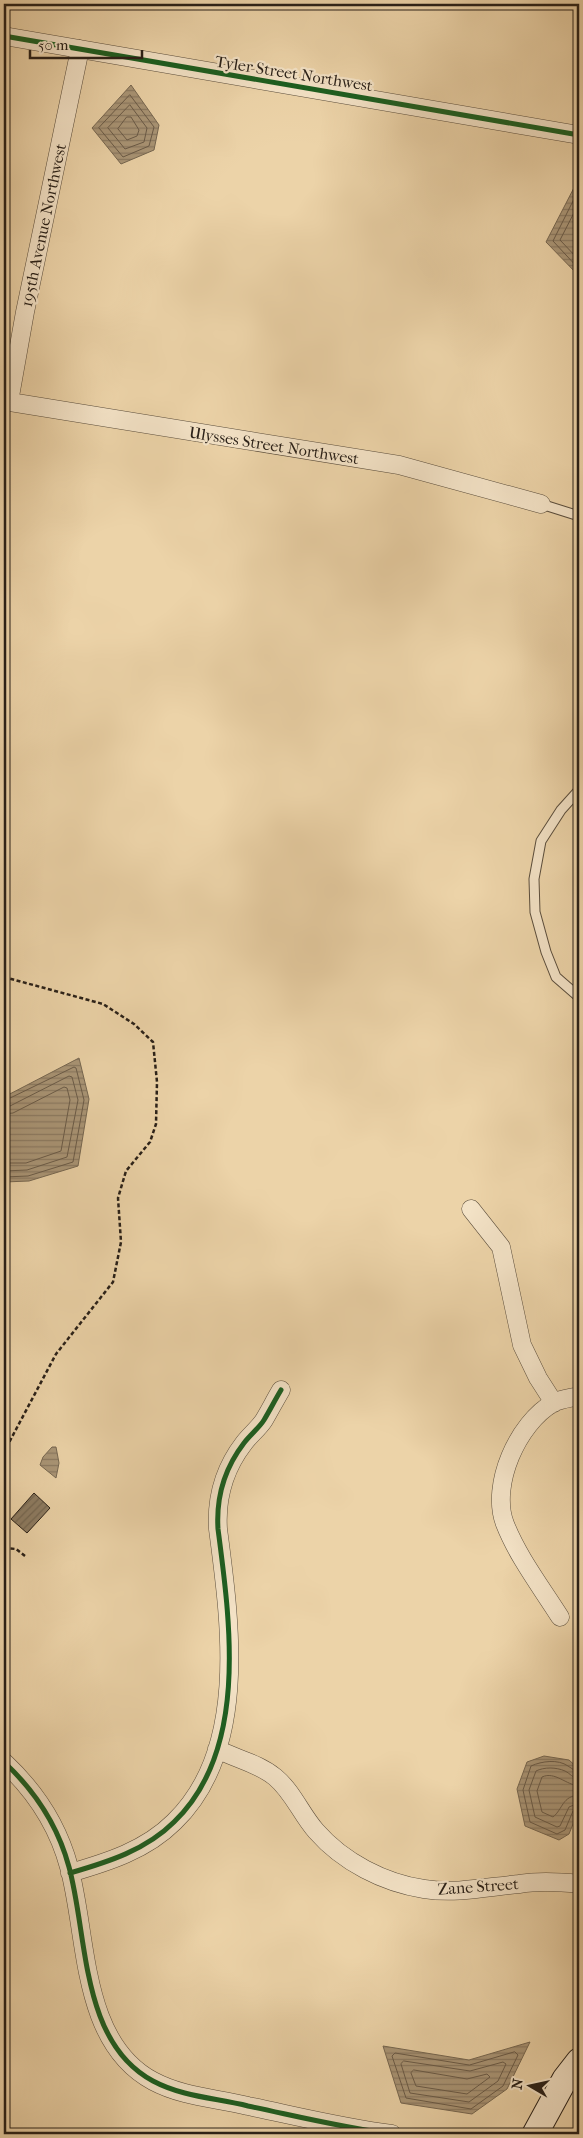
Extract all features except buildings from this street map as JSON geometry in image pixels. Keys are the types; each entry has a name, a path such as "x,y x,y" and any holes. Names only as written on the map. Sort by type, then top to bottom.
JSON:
{"street":[{"name":"Tyler Street Northwest","path":"4,36 579,135"},
{"name":"195th Avenue Northwest","path":"7,402 80,49"},
{"name":"Ulysses Street Northwest","path":"7,402 399,465 541,504"},
{"path":"472,1209 501,1247 522,1345 538,1378 554,1403"},
{"path":"70,1873 119,1858 148,1842 174,1822 186,1809 206,1778 217,1749 225,1707 231,1644 218,1529 219,1495 224,1477 233,1460 263,1421 280,1390"},
{"path":"560,1617 515,1545 504,1522 501,1493 507,1463 521,1437 536,1417 554,1403 579,1396"},
{"name":"Zane Street","path":"217,1749 257,1766 274,1776 286,1787 315,1830 329,1844 349,1859 386,1879 424,1889 443,1891 474,1890 538,1882 579,1884"},
{"path":"4,1762 36,1797 60,1842 70,1873 95,2002 112,2042 136,2069 152,2080 193,2096 392,2134"},
{"path":"534,2134 565,2079 579,2061"}],"lane":[{"path":"541,504 579,516"},
{"path":"579,790 561,810 541,841 534,879 535,912 546,952 556,976 579,997"}],"path":[{"path":"4,977 103,1004 134,1024 153,1042 157,1082 156,1124 150,1142 126,1171 118,1198 122,1242 113,1282 56,1354 4,1452"},
{"path":"4,1548 16,1549 25,1556"}],"water":[{"path":"131,85 159,125 154,150 121,164 92,128"},
{"path":"579,178 579,276 546,242"},
{"path":"79,1058 89,1099 78,1166 29,1181 4,1182 4,1097"},
{"path":"52,1447 56,1447 59,1463 56,1478 40,1465 43,1457"},
{"path":"544,1756 569,1760 579,1769 579,1809 569,1834 559,1840 525,1826 517,1789 527,1762"},
{"path":"530,2042 507,2089 472,2114 401,2103 383,2046 469,2060"}],"cycle path":[{"path":"4,36 579,135"},
{"path":"70,1873 126,1854 163,1832 174,1822 198,1793 214,1759 224,1722 229,1683 227,1603 218,1529 218,1506 226,1473 231,1463 246,1440 262,1423 281,1390"},
{"path":"4,1762 35,1797 52,1823 58,1837 69,1867 91,1985 99,2014 112,2041 129,2063 153,2081 176,2091 338,2125 392,2134"}]}
